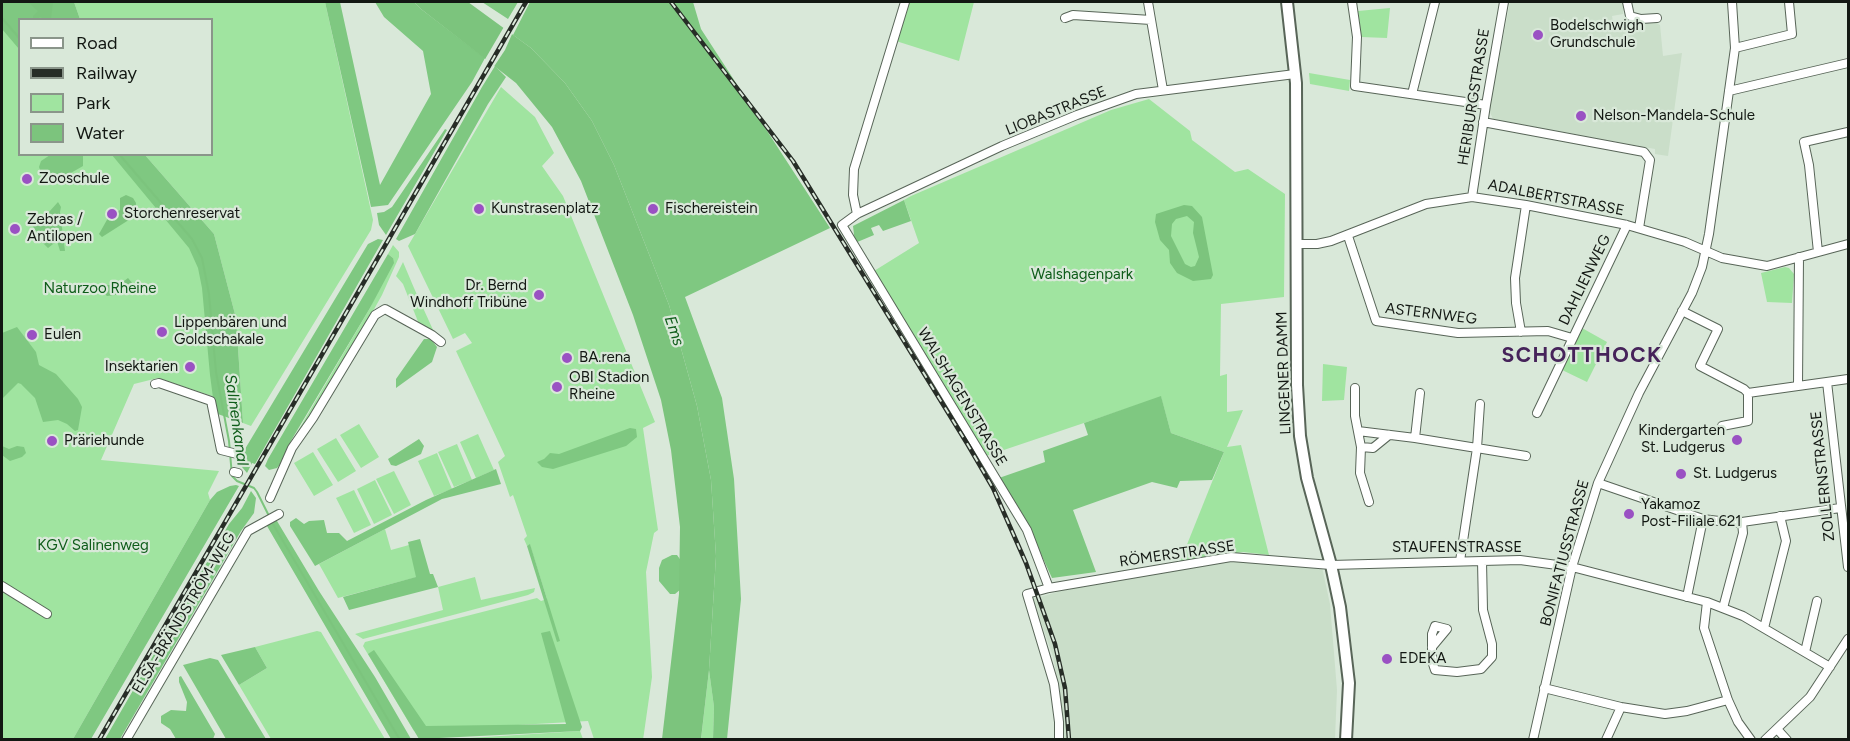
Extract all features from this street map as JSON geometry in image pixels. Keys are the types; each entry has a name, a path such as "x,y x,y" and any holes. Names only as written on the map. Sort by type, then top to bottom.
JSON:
{"main road":[{"name":"LINGENER DAMM","path":"1287,2 1295,74 1297,385 1300,436 1307,478 1331,565 1344,634 1349,683 1346,740"}],"street":[{"path":"857,214 852,195 854,169 905,2"},
{"path":"1148,2 1162,90"},
{"path":"1352,2 1357,37 1355,86 1485,105"},
{"path":"1412,94 1435,2"},
{"name":"HERIBURGSTRASSE","path":"1472,197 1485,105 1504,2"},
{"path":"1627,2 1630,16 1641,19 1657,18"},
{"name":"BONIFATIUSSTRASSE","path":"1533,740 1572,567 1598,483 1625,422 1697,281 1705,251 1735,48 1732,2"},
{"path":"1735,48 1792,34 1789,2"},
{"path":"1065,18 1073,15 1151,20"},
{"path":"1729,91 1848,63"},
{"name":"LIOBASTRASSE","path":"842,225 857,214 1002,146 1136,94 1295,74"},
{"path":"1483,122 1644,152 1650,160 1639,228"},
{"path":"1818,252 1809,165 1804,142 1848,132"},
{"name":"ADALBERTSTRASSE","path":"1297,244 1317,244 1348,236 1426,204 1472,197 1627,225 1736,262 1767,266 1848,244"},
{"path":"1521,332 1515,278 1526,205"},
{"name":"WALSHAGENSTRASSE","path":"842,225 1027,530 1049,588"},
{"name":"DAHLIENWEG","path":"1537,412 1627,225"},
{"name":"ASTERNWEG","path":"1348,236 1376,321 1458,333 1548,331 1572,338"},
{"path":"1798,385 1799,257"},
{"path":"270,498 292,448 313,418 375,315 385,309 441,342"},
{"path":"1682,310 1718,329 1700,366 1748,393 1748,421 1722,426"},
{"path":"1748,393 1848,379"},
{"name":"ZOLLERNSTRASSE","path":"1827,382 1848,567"},
{"path":"155,384 159,383 211,401 221,450 232,453"},
{"path":"1355,388 1355,416 1361,447 1360,474 1369,502"},
{"path":"1415,438 1420,393"},
{"path":"1460,561 1477,448 1480,404"},
{"path":"1358,431 1526,456"},
{"path":"1361,447 1373,448 1389,435"},
{"path":"1598,483 1703,519 1735,523 1840,508"},
{"name":"ELSA-BRÄNDSTRÖM-WEG","path":"126,740 248,531 279,514"},
{"path":"1764,628 1786,541 1780,516"},
{"path":"1687,597 1703,519"},
{"path":"1723,608 1743,533 1742,522"},
{"name":"RÖMERSTRASSE","path":"1059,740 1054,684 1027,594 1049,588 1231,557 1331,565"},
{"name":"STAUFENSTRASSE","path":"1331,565 1520,560 1572,567 1723,608 1743,616 1830,667"},
{"path":"1432,647 1432,661 1435,670 1457,672 1481,669 1492,657 1492,644 1483,610 1482,561"},
{"path":"2,586 47,614"},
{"path":"1805,652 1817,601"},
{"path":"1707,602 1704,627 1728,700 1738,722 1751,740"},
{"path":"1765,740 1810,697 1848,639"},
{"path":"1544,688 1621,707 1665,714 1687,711 1728,700"},
{"path":"1606,740 1621,707"},
{"path":"1777,729 1787,740"}],"shaded area":[{"path":"2,2 74,2 80,18 18,18 18,48 2,29"},
{"path":"325,2 340,2 380,185 431,94 423,51 384,17 375,2 414,2 485,58 472,82 388,205 371,207"},
{"path":"482,2 518,2 508,19"},
{"path":"530,2 693,2 701,29 830,228 685,297 722,398 734,479 741,599 727,739 713,739 714,707 709,670 716,556 711,480 697,406 669,305 614,165 592,121 565,83 531,48 513,35"},
{"path":"1510,2 1624,2 1623,14 1612,16 1613,22 1653,21 1660,25 1663,56 1682,53 1668,156 1655,154 1655,149 1493,119 1489,110"},
{"path":"495,66 506,77 488,104 415,234 399,241 396,239"},
{"path":"445,129 447,130 386,235 379,225 377,213 392,207"},
{"path":"48,156 83,156 83,166 62,178 41,173 39,167 41,161"},
{"path":"113,156 146,156 214,234 236,318 243,423 215,413 202,288 198,268 189,248"},
{"path":"904,200 911,221 883,231 879,225 871,228 874,235 855,243 853,226"},
{"path":"58,202 61,207 65,251 60,251 57,241 48,248 31,223 49,212"},
{"path":"378,239 383,240 255,464 252,463 247,473 242,467 242,454 368,244"},
{"path":"388,254 393,258 394,263 370,308 292,439 281,463 277,468 269,470 265,466 268,459"},
{"path":"17,327 36,352 39,365 56,374 78,399 82,407 78,430 75,431 58,420 43,422 35,398 21,384 18,383 2,399 2,333"},
{"path":"424,339 431,339 437,347 432,362 396,388 396,379"},
{"path":"1161,396 1171,433 1224,452 1212,480 1180,481 1177,488 1152,482 1073,510 1096,572 1052,578 1029,528 999,478 1045,462 1043,451 1088,435 1084,423"},
{"path":"630,428 636,429 637,437 626,446 553,469 542,467 537,462 550,453 559,454"},
{"path":"419,439 424,446 421,454 396,466 391,465 388,459"},
{"path":"2,446 9,449 17,446 24,447 26,453 10,461 2,455"},
{"path":"496,469 501,484 442,499 315,566 290,526 290,522 296,518 304,524 309,521 324,520 327,533 339,533 347,541 426,500"},
{"path":"239,486 91,739 73,739 210,500 217,492"},
{"path":"251,491 256,498 254,513 241,531 120,739 105,739 229,524 242,508"},
{"path":"273,520 277,521 411,739 391,739 267,526"},
{"path":"420,539 430,574 433,574 438,587 349,610 343,597 416,577 408,542"},
{"path":"530,544 560,641 557,642 527,546"},
{"path":"677,555 682,562 681,589 675,594 670,594 659,581 659,568 662,560"},
{"path":"1231,558 1322,567 1330,604 1337,690 1335,739 1062,739 1059,689 1053,657 1033,599 1061,591"},
{"path":"550,631 582,727 580,731 419,739 368,654 374,650 426,726 566,724 541,633"},
{"path":"255,647 267,668 239,685 221,655"},
{"path":"210,658 218,660 266,739 226,739 183,665"},
{"path":"181,676 215,734 213,739 176,739 170,729 161,723 161,716 171,710 186,711 187,702 179,682"}],"green space":[{"path":"74,2 325,2 373,220 371,230 251,426 243,423 236,318 214,234 146,156 213,156 213,18 80,18"},
{"path":"909,2 974,2 959,61 896,41"},
{"path":"1390,8 1387,38 1361,37 1358,11"},
{"path":"2,23 18,43 18,156 115,156 189,242 198,262 204,295 215,397 158,378 134,384 101,460 219,471 208,493 210,500 73,739 2,739 2,592 48,618 49,612 2,582"},
{"path":"1309,73 1350,80 1349,91 1310,84"},
{"name":"OBI Stadion Rheine","path":"501,87 535,117 554,153 542,166 563,196 655,422 643,428 658,530 654,533 646,572 652,677 643,740 594,739 588,721 414,731 363,646 365,642 533,599 537,598 541,601 547,599 530,545 527,546 524,539 527,536 513,495 510,497 498,462 505,456 456,351 472,343 465,333 453,339 408,246"},
{"name":"Walshagenpark","path":"1149,99 1190,131 1192,140 1235,172 1248,169 1285,194 1284,297 1221,304 1220,376 1227,374 1227,412 1243,410 1227,447 1241,445 1269,555 1243,552 1180,562 1224,452 1171,433 1161,397 986,456 874,271 919,243 904,200 1111,110"},
{"path":"393,245 399,252 399,257 382,295 339,372 288,448 370,308 393,258 388,254"},
{"path":"403,262 434,332 419,324 403,284 396,276"},
{"path":"1785,267 1794,274 1792,303 1767,302 1761,273"},
{"path":"1582,328 1607,342 1587,382 1560,369 1573,338"},
{"path":"1323,364 1347,367 1344,400 1322,401"},
{"path":"359,424 379,457 361,468 340,435"},
{"path":"478,434 494,470 476,478 460,442"},
{"path":"336,438 356,471 338,482 317,449"},
{"path":"457,444 472,480 454,487 438,452"},
{"path":"313,452 333,485 314,496 294,463"},
{"path":"437,453 452,489 434,496 418,461"},
{"path":"394,471 411,505 394,514 376,479"},
{"path":"375,480 392,515 374,524 357,489"},
{"path":"354,490 371,525 354,533 336,498"},
{"path":"385,529 391,550 409,545 417,577 338,598 319,564"},
{"path":"475,577 481,600 535,588 534,592 528,595 363,639 355,634 443,610 438,587"},
{"path":"317,631 321,632 385,739 271,739 239,685 267,668 255,647"},
{"path":"709,670 714,707 713,739 701,740"},
{"path":"580,731 583,739 438,740"}],"water":[{"path":"28,2 53,2 51,18 33,18 38,11"},
{"name":"Ems","path":"414,2 468,2 531,48 565,83 592,121 614,165 669,305 697,406 711,480 716,556 709,670 701,739 662,739 679,594 680,527 671,450 661,400 633,315 581,181 552,127 516,83"},
{"path":"126,195 133,198 136,203 135,216 102,237 99,234 108,218 120,210 120,198"},
{"path":"1184,205 1192,206 1202,217 1213,275 1211,279 1193,281 1177,273 1170,263 1169,250 1160,240 1155,222 1156,214","holes":["1187,216 1194,222 1193,233 1199,257 1195,266 1191,267 1185,264 1171,236 1172,224 1176,219"]},
{"path":"128,278 134,285 123,294 107,296 101,290 106,285 119,285"}],"pier":[{"path":"505,25 513,32 493,68 484,61"}],"waterway":[{"name":"Salinenkanal","path":"2,18 18,37"},
{"name":"Salinenkanal","path":"121,156 192,239 202,258 209,294 216,372 229,441 232,476 257,492 273,524 400,740"}],"railway":[{"path":"99,740 526,2"},
{"path":"671,2 793,161 993,488 1026,563 1055,644 1065,688 1069,740"}],"place":[{"name":"Bodelschwigh Grundschule","path":"1538,35"},
{"name":"Nelson-Mandela-Schule","path":"1581,116"},
{"name":"Zooschule","path":"27,179"},
{"name":"Kunstrasenplatz","path":"479,209"},
{"name":"Fischereistein","path":"653,209"},
{"name":"Storchenreservat","path":"112,214"},
{"name":"Zebras / Antilopen","path":"15,229"},
{"name":"Dr. Bernd Windhoff Tribüne","path":"539,295"},
{"name":"Lippenbären und Goldschakale","path":"162,332"},
{"name":"Eulen","path":"32,335"},
{"name":"BA.rena","path":"567,358"},
{"name":"Insektarien","path":"190,367"},
{"name":"OBI Stadion Rheine","path":"557,387"},
{"name":"Kindergarten St. Ludgerus","path":"1737,440"},
{"name":"Präriehunde","path":"52,441"},
{"name":"St. Ludgerus","path":"1681,474"},
{"name":"Yakamoz Post-Filiale 621","path":"1629,514"},
{"name":"EDEKA","path":"1387,659"}],"district":[{"name":"SCHOTTHOCK","path":"1582,356"}],"park label":[{"name":"Naturzoo Rheine","path":"100,289"},
{"name":"KGV Salinenweg","path":"93,546"}]}
